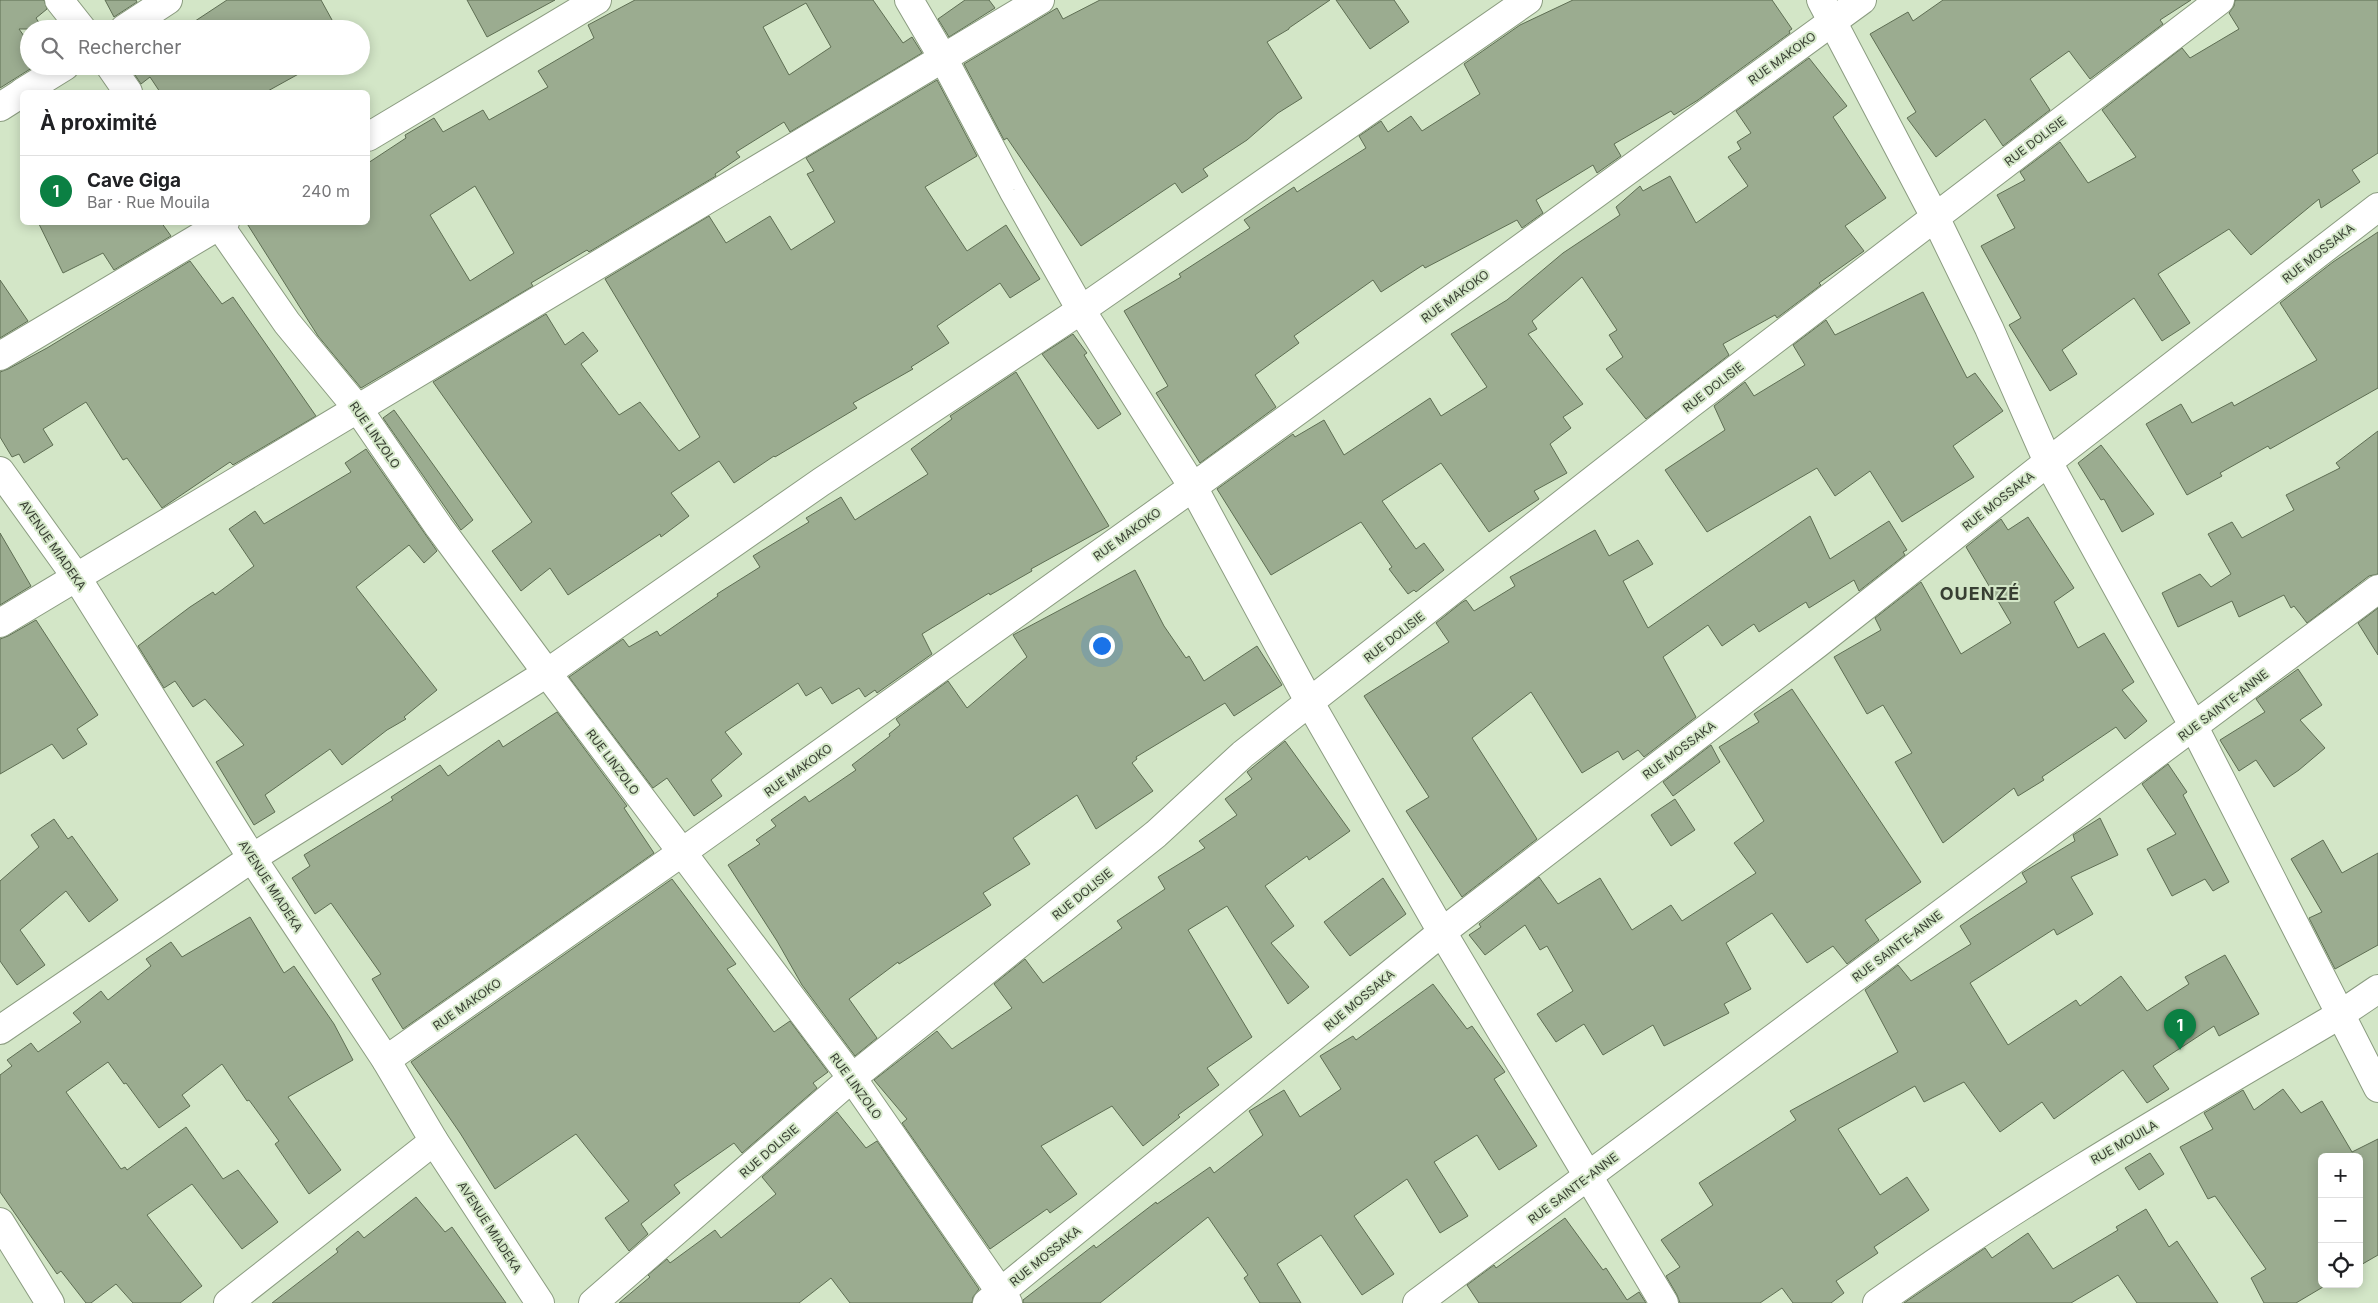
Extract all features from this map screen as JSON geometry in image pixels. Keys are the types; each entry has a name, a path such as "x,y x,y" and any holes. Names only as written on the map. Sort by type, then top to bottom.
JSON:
{"street":[{"path":"59,0 75,20"},
{"path":"138,20 168,0"},
{"path":"370,136 597,0"},
{"path":"909,0 943,58 1013,190 1081,310 1194,487 1310,703 1442,932 1664,1303"},
{"path":"0,623 1040,0"},
{"path":"0,1030 252,858 547,673 822,482 1081,310 1528,0"},
{"name":"RUE MAKOKO","path":"386,1060 681,853 1194,487 1826,10 1862,0"},
{"name":"RUE DOLISIE","path":"593,1303 852,1078 1156,834 1243,754 1689,405 2220,0"},
{"path":"1826,10 1935,217 1989,328 2048,462 2194,727 2378,1088"},
{"path":"28,90 51,75"},
{"path":"116,75 127,90"},
{"path":"0,107 20,95"},
{"name":"RUE MOSSAKA","path":"998,1299 1442,932 1817,644 2048,462 2378,207"},
{"path":"0,356 219,225"},
{"name":"RUE LINZOLO","path":"222,225 287,323 358,409 439,527 681,853 852,1078 998,1299"},
{"name":"AVENUE MIADEKA","path":"0,471 77,578 252,858 386,1060 434,1141 540,1303"},
{"name":"RUE SAINTE-ANNE","path":"1417,1303 2194,727 2378,588"},
{"name":"RUE MOUILA","path":"1877,1303 1936,1261 2073,1172 2341,1014 2378,990"},
{"path":"228,1303 434,1141"},
{"path":"0,1222 50,1303"}],"building":[{"path":"0,0 44,0 47,9 36,18 37,20 20,20 21,75 0,88"},
{"path":"105,0 136,0 137,2 114,17"},
{"path":"227,0 321,0 332,20 197,20"},
{"path":"467,0 555,0 487,37"},
{"path":"635,0 873,0 903,43 912,37 922,53 790,132 784,122 736,152 740,157 715,174 716,176 589,252 587,250 531,283 533,286 361,388 318,336 248,225 370,225 370,162 406,138 405,135 434,118 443,132 483,110 489,120 548,87 538,71 594,38 588,25","holes":["806,3 831,47 789,75 763,27","475,186 514,253 470,281 430,215"]},
{"path":"965,0 989,0 995,8 949,37 938,19"},
{"path":"1100,0 1330,0 1267,42 1302,98 1278,113 1247,140 1203,169 1208,176 1182,193 1175,183 1081,246 1007,138 1004,140 964,64 1057,8 1063,19"},
{"path":"1336,0 1394,0 1409,22 1370,49"},
{"path":"1573,0 1772,0 1792,29 1789,31 1790,33 1698,100 1674,115 1671,111 1614,144 1621,156 1597,173 1593,165 1536,200 1543,213 1522,228 1517,220 1425,268 1423,265 1381,292 1373,280 1294,336 1299,343 1255,375 1276,407 1200,463 1156,393 1168,386 1124,311 1181,277 1179,274 1250,228 1244,220 1294,187 1297,192 1366,148 1359,136 1381,121 1388,132 1411,116 1422,131 1480,94 1464,64 1520,25"},
{"path":"1943,0 2191,0 2160,20 2163,24 2090,79 2069,51 2030,79 2050,110 2003,146 1985,119 1936,157 1907,118 1916,112 1870,34 1908,12 1913,21"},
{"path":"2235,0 2378,0 2378,153 2352,170 2360,182 2321,208 2319,199 2251,255 2229,229 2158,274 2190,323 2162,341 2134,298 2062,350 2077,374 2050,391 2009,325 2021,318 1981,246 2015,228 1997,195 2025,180 2020,172 2060,142 2088,183 2136,157 2102,110 2182,48 2190,58 2239,29 2229,13 2234,6"},
{"path":"1809,58 1847,106 1833,117 1886,198 1845,226 1864,251 1819,283 1821,285 1777,318 1775,315 1723,344 1729,355 1646,419 1606,369 1623,357 1609,335 1617,330 1582,277 1532,321 1537,329 1528,334 1583,404 1563,417 1571,428 1550,444 1567,473 1534,491 1539,499 1489,532 1441,463 1382,501 1416,549 1424,543 1444,570 1416,592 1414,590 1408,594 1389,569 1392,567 1361,522 1271,575 1217,489 1293,434 1295,437 1324,420 1344,455 1430,398 1441,416 1487,387 1451,334 1507,300 1563,253 1620,215 1616,207 1640,186 1643,191 1670,176 1696,223 1748,186 1728,157 1741,149 1737,142 1751,133 1736,111"},
{"path":"135,75 297,75 270,90 159,90 150,77 141,84"},
{"path":"937,80 977,156 925,187 967,251 1006,225 1040,279 1010,298 1000,283 937,326 949,343 911,367 913,369 853,403 857,408 774,456 734,483 719,461 671,493 689,516 661,537 660,534 568,595 550,568 521,591 492,551 532,522 433,382 546,314 565,345 583,332 598,351 581,364 619,415 640,402 679,451 700,437 605,279 709,216 726,243 770,216 791,250 835,222 807,174 814,171 806,158"},
{"path":"39,225 163,225 171,236 114,270 103,253 63,273"},
{"path":"2378,232 2378,388 2270,449 2268,446 2220,473 2222,476 2187,495 2146,424 2181,404 2192,423 2232,402 2234,406 2317,360 2280,303 2333,262"},
{"path":"190,261 222,304 233,297 316,416 233,465 230,462 162,508 127,458 123,460 86,402 43,429 53,445 24,463 19,454 12,457 0,437 0,372 47,348"},
{"path":"0,280 28,321 0,338"},
{"path":"1923,292 1967,378 1975,373 2003,411 1953,446 1974,477 1902,522 1870,471 1835,496 1817,468 1707,532 1665,470 1725,430 1714,406 1745,382 1754,396 1805,365 1793,345 1826,320 1835,335"},
{"path":"1073,334 1087,353 1084,355 1121,414 1098,429 1042,354"},
{"path":"1016,372 1109,526 1031,569 1032,571 990,595 989,593 922,634 932,654 877,693 875,690 865,697 859,688 832,704 821,687 806,696 798,683 725,732 742,754 711,780 722,796 694,816 667,778 653,788 569,677 623,639 629,647 657,631 660,636 718,596 717,594 760,567 753,556 809,522 806,518 841,497 855,520 928,474 911,449 952,419 950,416"},
{"path":"394,410 473,520 461,530 383,418"},
{"path":"2378,431 2378,574 2369,576 2307,623 2294,606 2291,608 2284,595 2239,617 2232,601 2178,627 2162,593 2200,574 2211,587 2231,574 2208,534 2232,522 2242,538 2294,510 2286,495 2340,468 2336,463"},
{"path":"2101,445 2154,514 2122,532 2104,499 2101,500 2078,463"},
{"path":"366,449 437,551 424,563 409,545 356,587 437,690 404,717 406,719 387,730 342,765 330,749 265,795 275,812 254,825 216,762 244,745 205,699 193,707 175,681 164,688 138,646 190,607 213,592 215,595 254,566 229,529 255,511 264,524 351,472 345,463"},
{"path":"1810,516 1830,559 1889,521 1907,550 1903,552 1905,555 1859,591 1854,580 1809,608 1806,602 1759,632 1754,624 1722,646 1708,625 1663,657 1696,717 1644,757 1638,750 1623,760 1618,751 1582,773 1531,692 1472,738 1537,839 1462,897 1406,811 1429,797 1364,696 1449,642 1436,623 1461,603 1466,600 1474,611 1515,586 1510,577 1595,530 1609,556 1638,540 1653,564 1623,581 1648,628"},
{"path":"2028,517 2074,588 2054,602 2078,648 2104,633 2134,682 2122,690 2147,721 2125,739 2116,727 2042,777 2044,780 2018,796 2014,788 1943,843 1895,762 1912,753 1883,705 1867,714 1834,657 1881,630 1875,618 1921,582 1961,654 2011,623 1966,547 2001,519 2008,530"},
{"path":"0,533 31,586 0,605"},
{"path":"1135,570 1164,626 1186,658 1189,656 1204,681 1257,646 1282,685 1234,716 1225,703 1136,757 1137,759 1132,763 1153,791 1096,829 1077,795 1013,838 1030,864 983,893 991,905 899,964 898,962 849,999 877,1038 855,1056 802,985 777,941 728,865 760,844 756,840 776,826 771,820 805,796 809,802 856,770 852,765 890,736 889,734 900,725 896,719 948,681 967,708 1027,657 1013,635"},
{"path":"2378,608 2378,655 2358,623"},
{"path":"36,620 98,715 77,729 87,744 63,759 52,744 0,774 0,639"},
{"path":"2298,669 2322,705 2300,720 2325,748 2299,770 2274,787 2256,760 2239,771 2220,740 2265,712 2256,699"},
{"path":"1792,689 1921,882 1865,920 1879,940 1847,964 1833,946 1807,963 1772,913 1726,943 1751,989 1724,1004 1729,1013 1664,1046 1653,1025 1603,1055 1584,1024 1556,1042 1537,1014 1573,991 1547,946 1540,950 1525,925 1485,955 1469,935 1481,927 1479,924 1539,877 1558,904 1600,878 1632,930 1671,905 1682,921 1756,873 1734,843 1764,821 1719,747 1759,722 1754,714"},
{"path":"557,712 627,806 624,808 654,853 403,1029 372,979 381,974 331,903 315,914 292,878 310,866 304,855 393,800 391,797 440,765 448,776 499,740 503,747"},
{"path":"1285,741 1350,831 1309,860 1307,856 1265,886 1294,926 1271,943 1309,987 1288,1004 1227,906 1188,930 1252,1037 1207,1068 1219,1085 1178,1115 1180,1117 1143,1146 1112,1106 1041,1146 1077,1194 1050,1213 1047,1209 990,1249 902,1123 907,1119 874,1080 937,1031 952,1049 1012,1008 994,984 1025,959 1043,983 1122,928 1117,921 1165,889 1158,877 1205,848 1199,841 1237,815 1225,799 1252,779 1247,772"},
{"path":"1711,745 1720,762 1673,796 1663,782"},
{"path":"2168,764 2187,792 2183,795 2229,882 2213,891 2205,879 2172,896 2147,849 2176,834 2142,784"},
{"path":"1675,799 1695,830 1671,846 1651,815"},
{"path":"2100,818 2118,855 2071,877 2093,914 2057,935 2054,929 1970,983 2008,1045 2076,1000 2080,1006 2121,976 2147,1011 2189,984 2185,977 2225,955 2259,1014 2219,1036 2214,1026 2153,1066 2169,1089 2147,1103 2123,1070 2054,1119 2042,1102 2000,1132 1964,1082 1924,1102 1915,1086 1838,1129 1880,1195 1907,1177 1929,1210 1874,1247 1878,1253 1836,1281 1844,1293 1831,1303 1793,1303 1782,1288 1760,1303 1680,1303 1666,1276 1680,1267 1661,1240 1713,1205 1699,1183 1796,1120 1790,1111 1898,1052 1865,990 1898,965 1911,981 1971,944 1960,926 2027,882 2022,873 2075,841 2073,835"},
{"path":"54,819 68,839 72,836 118,900 89,922 66,891 20,930 45,965 17,985 0,961 0,881 39,847 31,835"},
{"path":"2323,840 2342,873 2378,853 2378,945 2335,969 2309,918 2322,912 2291,859"},
{"path":"1383,878 1406,914 1350,956 1324,922"},
{"path":"672,879 736,964 727,969 774,1032 790,1021 828,1072 813,1083 817,1088 742,1153 734,1143 674,1185 680,1193 641,1224 648,1234 629,1251 605,1218 629,1201 576,1134 495,1189 460,1133 411,1062"},
{"path":"250,917 284,973 294,966 334,1024 353,1060 288,1097 341,1170 309,1194 275,1144 279,1141 249,1100 247,1101 222,1064 182,1095 190,1106 159,1128 108,1062 66,1092 121,1169 125,1167 127,1170 186,1127 223,1179 238,1170 278,1222 242,1249 192,1184 147,1215 202,1286 180,1303 133,1303 116,1284 91,1303 86,1303 61,1271 57,1274 0,1192 0,1075 12,1066 7,1060 31,1043 38,1052 81,1022 73,1013 101,991 108,1000 151,966 146,959 171,942 182,957"},
{"path":"1433,984 1467,1029 1472,1026 1505,1072 1494,1079 1537,1146 1499,1170 1477,1135 1434,1162 1468,1216 1440,1233 1407,1179 1354,1216 1394,1274 1362,1295 1321,1235 1277,1264 1301,1303 1260,1303 1244,1278 1248,1275 1208,1217 1100,1303 1023,1303 1023,1300 1094,1245 1096,1248 1156,1202 1157,1204 1210,1167 1214,1173 1263,1135 1249,1111 1284,1090 1300,1117 1341,1089 1320,1056 1353,1036 1356,1040"},
{"path":"2283,1089 2301,1113 2322,1101 2352,1152 2378,1139 2378,1255 2363,1264 2363,1153 2318,1153 2318,1288 2321,1288 2296,1303 2264,1303 2251,1278 2266,1269 2215,1196 2208,1199 2180,1147 2213,1129 2204,1113 2243,1090 2254,1110"},
{"path":"837,1112 866,1148 877,1141 979,1289 973,1297 972,1303 850,1303 831,1278 799,1303 619,1303 650,1277 648,1275 667,1259 670,1263 715,1230 721,1238 776,1194 762,1177"},
{"path":"2150,1153 2164,1174 2139,1190 2125,1168"},
{"path":"416,1197 445,1232 452,1227 506,1303 272,1303 338,1252 336,1249 358,1231 364,1238"},
{"path":"2146,1209 2169,1247 2177,1241 2218,1303 2137,1303 2118,1275 2071,1303 1904,1303 1985,1248 1992,1258 2028,1233 2053,1269 2118,1230 2116,1227"},
{"path":"1565,1218 1603,1270 1606,1268 1627,1300 1639,1292 1646,1303 1479,1303 1467,1285 1494,1265 1496,1268"}],"place":[{"name":"Cave Giga","path":"2180,1050"}],"district":[{"name":"OUENZÉ","path":"1980,593"}]}
